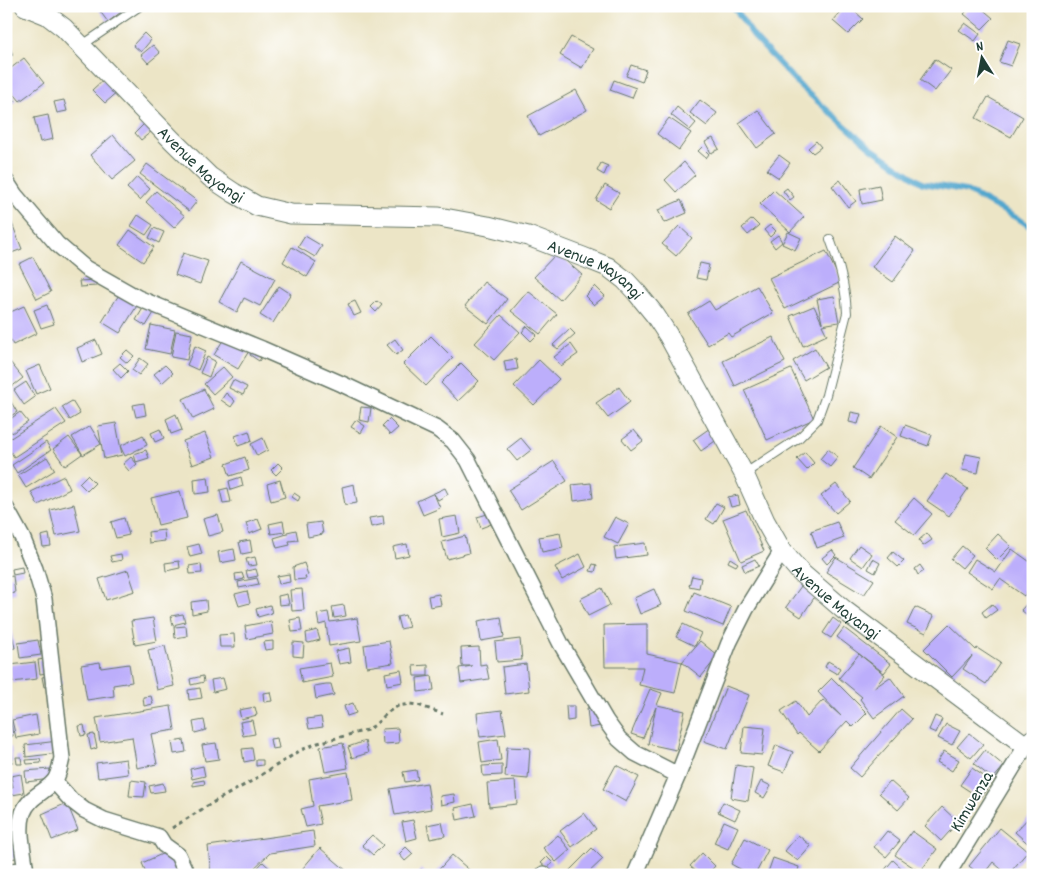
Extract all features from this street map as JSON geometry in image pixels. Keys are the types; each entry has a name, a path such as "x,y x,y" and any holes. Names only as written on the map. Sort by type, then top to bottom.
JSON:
{"street":[{"name":"Avenue Mayangi","path":"25,6 47,15 64,28 210,178 257,206 291,214 439,217 488,226 528,236 583,257 608,268 625,280 638,293 664,328 744,474 765,521 782,551 801,573 844,610 1029,742"},
{"path":"6,181 15,195 57,244 85,268 138,298 342,384 437,429 453,441 468,460 562,644 606,721 619,739 635,753 678,775"},
{"path":"6,508 22,537 36,569 44,599 62,758 60,769 54,781 30,801 24,812 20,825 26,872 6,872"},
{"path":"634,875 678,775 729,642 746,609 782,551"},
{"name":"Kimwenza","path":"948,875 1029,742"},
{"path":"54,781 71,800 84,810 104,820 159,837 164,845 178,855 187,875"}],"lane":[{"path":"81,46 140,6"},
{"path":"744,474 799,438 817,420 826,395 848,314 839,266 830,239"}],"path":[{"path":"159,837 301,750 318,743 367,730 398,706 418,705 443,714"}],"building":[{"path":"96,6 123,6 125,9 108,22"},
{"path":"846,6 849,6 863,19 848,34 833,21"},
{"path":"971,6 979,6 993,18 982,29 964,14"},
{"path":"965,23 980,34 975,41 959,30"},
{"path":"144,33 151,40 141,52 133,45"},
{"path":"571,37 593,49 582,68 560,55"},
{"path":"1008,40 1020,44 1011,66 999,62"},
{"path":"6,43 8,43 13,55 6,57"},
{"path":"153,45 160,53 148,63 141,55"},
{"path":"24,58 44,83 20,101 6,84 6,72"},
{"path":"935,59 951,70 935,91 920,80"},
{"path":"631,65 646,70 642,82 626,76"},
{"path":"105,78 118,92 105,103 92,90"},
{"path":"614,80 636,88 632,98 610,90"},
{"path":"576,90 587,110 539,136 528,116"},
{"path":"9,93 16,101 7,109 6,96"},
{"path":"988,97 1023,117 1011,137 976,118"},
{"path":"64,100 67,111 57,113 54,102"},
{"path":"700,100 717,113 707,126 690,113"},
{"path":"677,107 696,123 690,130 671,115"},
{"path":"758,110 776,134 757,148 739,123"},
{"path":"48,115 53,139 40,142 34,118"},
{"path":"669,118 691,133 679,150 657,134"},
{"path":"1033,118 1033,132 1029,131"},
{"path":"145,123 152,131 141,140 135,133"},
{"path":"113,135 135,161 112,180 90,155"},
{"path":"713,138 719,149 711,153 705,142"},
{"path":"816,141 821,147 813,153 808,148"},
{"path":"702,147 709,154 706,158 698,151"},
{"path":"779,155 790,163 779,178 767,170"},
{"path":"684,162 695,175 676,192 665,180"},
{"path":"601,163 608,166 604,175 597,171"},
{"path":"147,164 197,201 189,211 140,174"},
{"path":"137,177 150,189 140,200 127,188"},
{"path":"840,180 856,201 848,207 832,186"},
{"path":"605,185 619,193 609,208 596,200"},
{"path":"879,185 882,200 862,204 860,189"},
{"path":"787,188 794,197 790,200 783,191"},
{"path":"774,190 804,217 790,232 760,204"},
{"path":"156,191 185,216 174,228 146,202"},
{"path":"681,200 687,213 664,223 658,210"},
{"path":"6,208 22,249 6,255"},
{"path":"138,215 153,225 146,235 131,226"},
{"path":"752,219 759,226 748,235 742,228"},
{"path":"770,225 776,231 770,237 764,230"},
{"path":"679,226 692,238 676,256 662,244"},
{"path":"154,228 164,232 159,243 149,238"},
{"path":"130,230 154,247 143,262 119,245"},
{"path":"788,232 801,238 795,250 782,244"},
{"path":"778,235 782,242 775,248 770,241"},
{"path":"305,236 322,246 315,257 298,247"},
{"path":"895,236 915,251 893,282 872,267"},
{"path":"292,247 316,262 307,277 283,262"},
{"path":"826,251 841,282 785,309 769,278"},
{"path":"183,253 208,261 200,284 175,275"},
{"path":"557,253 582,275 560,300 534,277"},
{"path":"33,257 51,292 37,299 19,264"},
{"path":"241,261 275,279 260,306 244,298 237,312 219,302"},
{"path":"700,263 709,265 706,280 696,278"},
{"path":"96,280 96,286 80,287 79,281"},
{"path":"484,282 507,299 488,324 465,306"},
{"path":"279,286 291,294 273,323 260,315"},
{"path":"595,286 605,296 594,305 585,296"},
{"path":"757,286 773,313 731,337 728,333 708,345 688,314 709,301 715,310"},
{"path":"528,291 557,314 540,334 511,311"},
{"path":"120,293 138,304 120,333 102,322"},
{"path":"834,296 839,322 822,325 827,335 803,346 790,316 814,306 822,323 817,299"},
{"path":"355,301 361,313 354,316 348,304"},
{"path":"377,301 382,305 376,312 371,307"},
{"path":"47,305 54,324 41,328 34,310"},
{"path":"145,305 155,311 146,326 136,320"},
{"path":"24,306 37,333 13,345 6,331 6,314"},
{"path":"501,315 520,332 494,360 475,343"},
{"path":"151,325 175,330 170,354 146,349"},
{"path":"527,326 537,335 531,341 522,332"},
{"path":"231,327 255,341 238,369 214,355"},
{"path":"570,329 575,334 558,349 553,345"},
{"path":"176,331 192,334 187,360 171,357"},
{"path":"431,336 453,358 426,386 403,364"},
{"path":"773,337 785,362 735,386 723,361"},
{"path":"395,339 403,350 396,355 387,345"},
{"path":"96,340 102,354 82,362 77,348"},
{"path":"571,344 578,354 561,366 554,357"},
{"path":"195,346 206,351 198,370 187,365"},
{"path":"254,348 264,353 259,361 250,355"},
{"path":"815,348 826,367 804,380 793,361"},
{"path":"127,350 134,356 127,363 120,357"},
{"path":"207,357 215,361 209,377 200,373"},
{"path":"140,358 148,364 139,375 132,370"},
{"path":"516,359 518,369 506,371 504,361"},
{"path":"539,360 559,379 534,405 514,386"},
{"path":"10,362 23,378 6,391 6,366"},
{"path":"120,363 128,371 121,378 113,369"},
{"path":"461,363 479,381 458,401 441,383"},
{"path":"40,365 50,388 36,394 26,371"},
{"path":"165,365 173,373 162,383 154,374"},
{"path":"223,367 232,377 213,394 204,384"},
{"path":"791,369 814,419 767,440 744,390"},
{"path":"233,380 247,387 243,395 229,388"},
{"path":"26,382 35,397 24,405 14,390"},
{"path":"619,387 630,402 608,418 596,403"},
{"path":"204,389 214,409 193,419 183,399"},
{"path":"226,393 235,401 231,407 221,400"},
{"path":"8,397 17,412 6,419 6,398"},
{"path":"72,401 80,414 70,420 62,407"},
{"path":"144,403 146,415 136,417 133,405"},
{"path":"361,407 371,408 369,422 359,420"},
{"path":"56,409 66,423 14,457 6,445 6,441"},
{"path":"20,412 28,422 12,433 6,422"},
{"path":"851,412 861,414 858,424 849,422"},
{"path":"176,414 182,430 171,434 166,419"},
{"path":"389,419 398,428 390,435 382,426"},
{"path":"356,420 365,426 361,433 351,427"},
{"path":"116,423 122,455 104,459 98,426"},
{"path":"905,425 932,435 928,446 901,436"},
{"path":"90,426 101,444 83,455 72,437"},
{"path":"881,426 897,437 869,479 853,468"},
{"path":"710,428 718,439 701,451 693,440"},
{"path":"160,429 164,438 155,442 151,433"},
{"path":"634,430 643,441 631,450 622,439"},
{"path":"249,431 252,441 238,446 235,436"},
{"path":"205,433 214,457 192,465 183,441"},
{"path":"143,435 147,445 125,456 120,446"},
{"path":"69,437 82,454 65,466 53,449"},
{"path":"263,438 268,450 257,456 251,444"},
{"path":"521,438 531,450 517,461 507,449"},
{"path":"46,442 51,450 17,473 12,465"},
{"path":"828,449 838,457 830,467 820,459"},
{"path":"146,450 149,458 136,462 134,454"},
{"path":"805,452 814,463 807,470 797,459"},
{"path":"966,454 981,457 978,473 962,470"},
{"path":"47,457 55,470 26,488 18,475"},
{"path":"131,457 137,464 129,471 123,464"},
{"path":"245,457 249,470 230,476 226,464"},
{"path":"554,461 567,481 521,510 508,490"},
{"path":"278,463 283,468 276,475 271,470"},
{"path":"946,474 968,489 949,516 927,501"},
{"path":"87,475 95,483 87,491 79,483"},
{"path":"64,476 70,489 38,505 31,492"},
{"path":"208,477 210,492 195,494 194,479"},
{"path":"241,477 243,486 231,490 229,481"},
{"path":"280,480 285,497 271,501 267,484"},
{"path":"591,483 593,498 574,501 572,485"},
{"path":"354,484 357,503 345,505 342,487"},
{"path":"836,484 850,501 836,513 821,496"},
{"path":"228,488 231,502 223,503 220,490"},
{"path":"445,488 448,494 438,500 434,494 440,508 423,515 417,501"},
{"path":"180,491 187,518 158,525 151,498"},
{"path":"294,493 300,497 298,501 292,497"},
{"path":"738,495 740,505 731,507 728,497"},
{"path":"914,498 932,514 914,535 895,520"},
{"path":"716,503 724,507 714,524 706,519"},
{"path":"74,504 80,531 56,536 50,510"},
{"path":"746,510 764,551 741,561 723,519"},
{"path":"491,513 494,523 481,528 477,517"},
{"path":"218,515 223,532 208,536 203,519"},
{"path":"383,516 384,524 371,527 369,518"},
{"path":"457,516 460,533 442,537 439,519"},
{"path":"615,517 629,524 618,544 604,537"},
{"path":"124,518 129,535 116,538 111,522"},
{"path":"258,519 262,529 249,534 246,523"},
{"path":"283,521 285,532 271,534 269,524"},
{"path":"321,522 323,534 308,537 306,524"},
{"path":"837,522 844,538 817,548 811,531"},
{"path":"164,530 165,541 149,543 148,532"},
{"path":"296,530 298,540 289,541 290,545 277,548 274,538"},
{"path":"560,533 563,548 542,552 539,537"},
{"path":"927,533 932,540 923,546 919,540"},
{"path":"49,534 51,546 43,547 41,536"},
{"path":"998,534 1011,546 997,560 985,548"},
{"path":"465,536 469,553 447,559 442,542"},
{"path":"250,540 252,552 242,554 239,542"},
{"path":"645,543 647,555 616,559 614,547"},
{"path":"199,544 202,554 190,557 187,547"},
{"path":"407,544 409,555 395,558 393,547"},
{"path":"859,545 872,554 863,567 850,558"},
{"path":"962,546 973,555 962,568 951,559"},
{"path":"234,549 236,560 220,563 218,552"},
{"path":"1012,549 1033,564 1033,583 1024,596 1000,579 993,589 967,572 975,559 996,572"},
{"path":"832,550 836,555 827,564 822,558"},
{"path":"893,552 904,561 898,567 888,558"},
{"path":"121,554 122,560 112,562 110,556"},
{"path":"580,554 586,567 562,580 555,567"},
{"path":"255,557 257,565 248,566 246,559"},
{"path":"836,557 874,580 864,595 826,572"},
{"path":"730,558 738,563 736,566 728,562"},
{"path":"755,559 759,566 745,572 742,565"},
{"path":"873,559 880,563 875,573 868,569"},
{"path":"179,561 180,568 166,571 165,563"},
{"path":"304,563 308,575 305,576 306,579 294,580 293,567"},
{"path":"201,564 202,573 190,574 189,566"},
{"path":"593,564 597,565 595,572 590,571"},
{"path":"920,565 924,571 918,575 915,569"},
{"path":"22,567 23,573 13,575 12,569"},
{"path":"256,569 258,576 248,578 246,571"},
{"path":"128,570 135,591 106,600 99,579"},
{"path":"242,573 244,579 236,581 235,574"},
{"path":"289,574 290,582 279,584 277,576"},
{"path":"13,576 15,593 6,595 6,577"},
{"path":"692,576 701,578 699,588 689,586"},
{"path":"257,578 259,584 239,588 238,582"},
{"path":"804,582 818,592 801,617 786,607"},
{"path":"602,588 610,605 588,616 580,599"},
{"path":"302,589 304,610 292,611 290,590"},
{"path":"654,589 661,605 640,614 634,598"},
{"path":"247,591 250,603 239,606 235,594"},
{"path":"694,592 731,607 723,626 686,611"},
{"path":"287,594 289,604 279,605 278,596"},
{"path":"439,594 441,605 430,607 428,596"},
{"path":"1031,599 1033,601 1033,620 1021,610"},
{"path":"206,600 207,611 192,614 191,602"},
{"path":"992,604 997,610 986,618 982,612"},
{"path":"270,605 272,613 258,617 256,609"},
{"path":"344,605 346,616 334,618 332,607"},
{"path":"915,607 934,616 926,633 907,624"},
{"path":"328,612 330,622 357,618 361,641 329,646 326,623 319,625 317,614"},
{"path":"183,614 185,622 173,625 171,616"},
{"path":"405,615 409,627 400,629 397,617"},
{"path":"501,617 504,637 481,641 478,621"},
{"path":"153,618 157,641 135,645 131,621"},
{"path":"300,618 302,631 292,632 290,620"},
{"path":"833,618 841,624 831,638 823,633"},
{"path":"6,620 9,620 15,648 6,650"},
{"path":"271,621 273,634 247,639 245,626"},
{"path":"647,624 647,654 682,662 675,693 639,685 643,667 605,667 604,625"},
{"path":"683,624 701,633 695,646 676,637"},
{"path":"949,624 976,650 977,648 1000,663 986,684 963,669 972,656 952,677 924,649"},
{"path":"186,626 187,636 175,638 174,627"},
{"path":"844,628 891,664 884,673 837,637"},
{"path":"317,630 320,640 307,642 306,633"},
{"path":"234,634 235,647 220,647 219,635"},
{"path":"520,639 522,660 497,662 495,642"},
{"path":"38,640 41,655 20,658 18,643"},
{"path":"273,641 273,649 265,650 263,642"},
{"path":"389,641 393,663 367,667 364,645"},
{"path":"700,641 718,656 701,677 682,662"},
{"path":"293,642 304,643 303,657 293,656"},
{"path":"165,646 174,686 157,690 148,650"},
{"path":"479,647 480,665 486,664 489,679 461,683 459,668 472,666 462,666 461,648"},
{"path":"349,648 351,662 339,664 336,651"},
{"path":"859,654 885,675 874,688 890,677 904,696 874,718 860,699 862,697 839,678"},
{"path":"51,658 54,672 40,674 38,660"},
{"path":"828,661 840,668 837,674 825,667"},
{"path":"35,662 37,679 12,682 10,665"},
{"path":"100,662 101,668 129,664 132,682 113,685 114,696 87,700 81,665"},
{"path":"330,663 333,677 302,683 299,668"},
{"path":"526,664 529,691 505,694 502,667"},
{"path":"428,665 428,676 414,676 413,666"},
{"path":"401,670 403,682 387,685 385,673"},
{"path":"60,674 62,684 44,687 42,677"},
{"path":"203,676 204,682 191,685 190,679"},
{"path":"432,676 434,690 418,692 417,678"},
{"path":"223,678 226,689 213,692 211,680"},
{"path":"832,678 867,713 853,727 847,721 819,751 799,733 797,735 781,711 796,701 807,717 823,700 841,716 818,692"},
{"path":"331,684 334,695 316,699 314,686"},
{"path":"726,686 749,695 727,749 704,741"},
{"path":"200,688 202,698 189,700 188,690"},
{"path":"650,689 662,693 657,705 685,711 676,750 648,744 656,707 643,738 631,734"},
{"path":"270,692 272,701 264,702 263,693"},
{"path":"151,696 153,704 144,706 143,697"},
{"path":"353,703 356,713 347,716 344,706"},
{"path":"171,706 175,730 151,734 157,764 137,768 132,737 100,742 96,718"},
{"path":"566,706 574,706 574,720 567,721"},
{"path":"255,707 257,715 241,719 239,710"},
{"path":"597,707 600,726 589,728 587,708"},
{"path":"901,709 912,719 860,777 850,768"},
{"path":"9,710 13,736 6,737 6,711"},
{"path":"502,710 506,734 480,737 477,713"},
{"path":"36,715 39,734 16,738 12,720"},
{"path":"935,716 942,719 936,733 929,730"},
{"path":"321,717 323,727 309,729 307,719"},
{"path":"204,720 206,730 195,733 193,722"},
{"path":"252,720 255,734 243,736 240,722"},
{"path":"946,724 960,731 952,745 938,738"},
{"path":"84,725 86,735 81,736 79,726"},
{"path":"744,726 765,728 762,755 741,753"},
{"path":"398,728 399,743 383,744 382,729"},
{"path":"969,733 983,744 971,758 957,747"},
{"path":"94,734 97,748 91,750 88,735"},
{"path":"277,738 279,748 272,749 270,739"},
{"path":"498,739 501,760 482,763 479,742"},
{"path":"184,740 186,752 174,754 172,742"},
{"path":"58,741 59,753 26,757 25,745"},
{"path":"365,741 368,753 352,758 348,747"},
{"path":"216,743 219,759 205,761 202,745"},
{"path":"343,743 348,768 325,772 320,747"},
{"path":"776,745 793,752 784,772 768,766"},
{"path":"11,747 13,762 6,763 6,748"},
{"path":"507,747 530,748 528,779 505,777"},
{"path":"252,748 254,760 244,762 242,749"},
{"path":"985,750 1004,766 993,779 974,764"},
{"path":"944,751 959,760 952,771 937,762"},
{"path":"16,757 21,757 22,764 17,764"},
{"path":"40,759 41,763 27,764 26,760"},
{"path":"126,759 128,774 98,778 96,763"},
{"path":"256,760 263,760 263,765 256,766"},
{"path":"6,764 10,780 6,781"},
{"path":"502,765 502,775 483,776 482,766"},
{"path":"616,765 639,777 626,802 603,789"},
{"path":"736,765 753,768 748,801 731,798"},
{"path":"203,766 205,776 192,779 190,769"},
{"path":"972,768 992,782 980,798 960,785"},
{"path":"50,769 51,779 26,782 25,771"},
{"path":"416,770 418,780 405,782 403,772"},
{"path":"348,772 352,800 317,806 321,824 306,827 301,809 313,806 309,779"},
{"path":"21,774 24,793 6,796 6,788 13,787 11,776"},
{"path":"131,780 146,782 144,797 129,796"},
{"path":"204,780 205,784 193,786 193,782"},
{"path":"515,781 517,804 489,807 487,783"},
{"path":"761,781 771,786 764,798 755,793"},
{"path":"890,781 909,798 898,810 879,793"},
{"path":"163,783 165,791 151,793 149,786"},
{"path":"427,783 431,809 395,815 390,789"},
{"path":"454,794 455,802 441,805 440,796"},
{"path":"723,802 740,810 735,820 718,812"},
{"path":"67,803 78,830 52,840 42,814"},
{"path":"473,804 476,816 457,820 455,808"},
{"path":"942,807 958,822 941,841 925,826"},
{"path":"584,813 596,829 572,847 560,831"},
{"path":"1033,813 1033,848 1015,832"},
{"path":"413,820 417,838 406,841 402,822"},
{"path":"724,821 738,827 728,849 714,843"},
{"path":"442,822 445,836 430,839 427,825"},
{"path":"1000,828 1028,851 1008,875 993,862 983,875 980,875 969,866"},
{"path":"313,831 315,846 270,853 247,875 211,875 208,846"},
{"path":"887,831 900,841 886,857 874,847"},
{"path":"912,831 937,849 920,872 895,855"},
{"path":"372,835 383,845 373,855 362,845"},
{"path":"558,835 570,850 556,862 543,848"},
{"path":"798,835 811,846 798,861 785,851"},
{"path":"745,838 768,850 755,875 751,875 731,864"},
{"path":"19,844 21,857 10,859 8,846"},
{"path":"406,847 413,854 405,861 399,854"},
{"path":"320,848 348,872 346,875 297,875"},
{"path":"592,848 603,859 586,875 565,875"},
{"path":"173,849 185,875 147,875 142,863"},
{"path":"702,853 715,866 707,875 700,875 690,866"},
{"path":"452,855 475,875 434,875"},
{"path":"547,857 553,863 547,868 541,863"},
{"path":"773,858 799,867 797,875 767,875"},
{"path":"893,860 909,875 886,875 883,872"},
{"path":"263,862 277,875 251,875"},
{"path":"421,869 428,875 417,875"}],"waterway":[{"path":"733,6 755,38 801,87 871,148 922,183 967,191 1033,229"}]}
